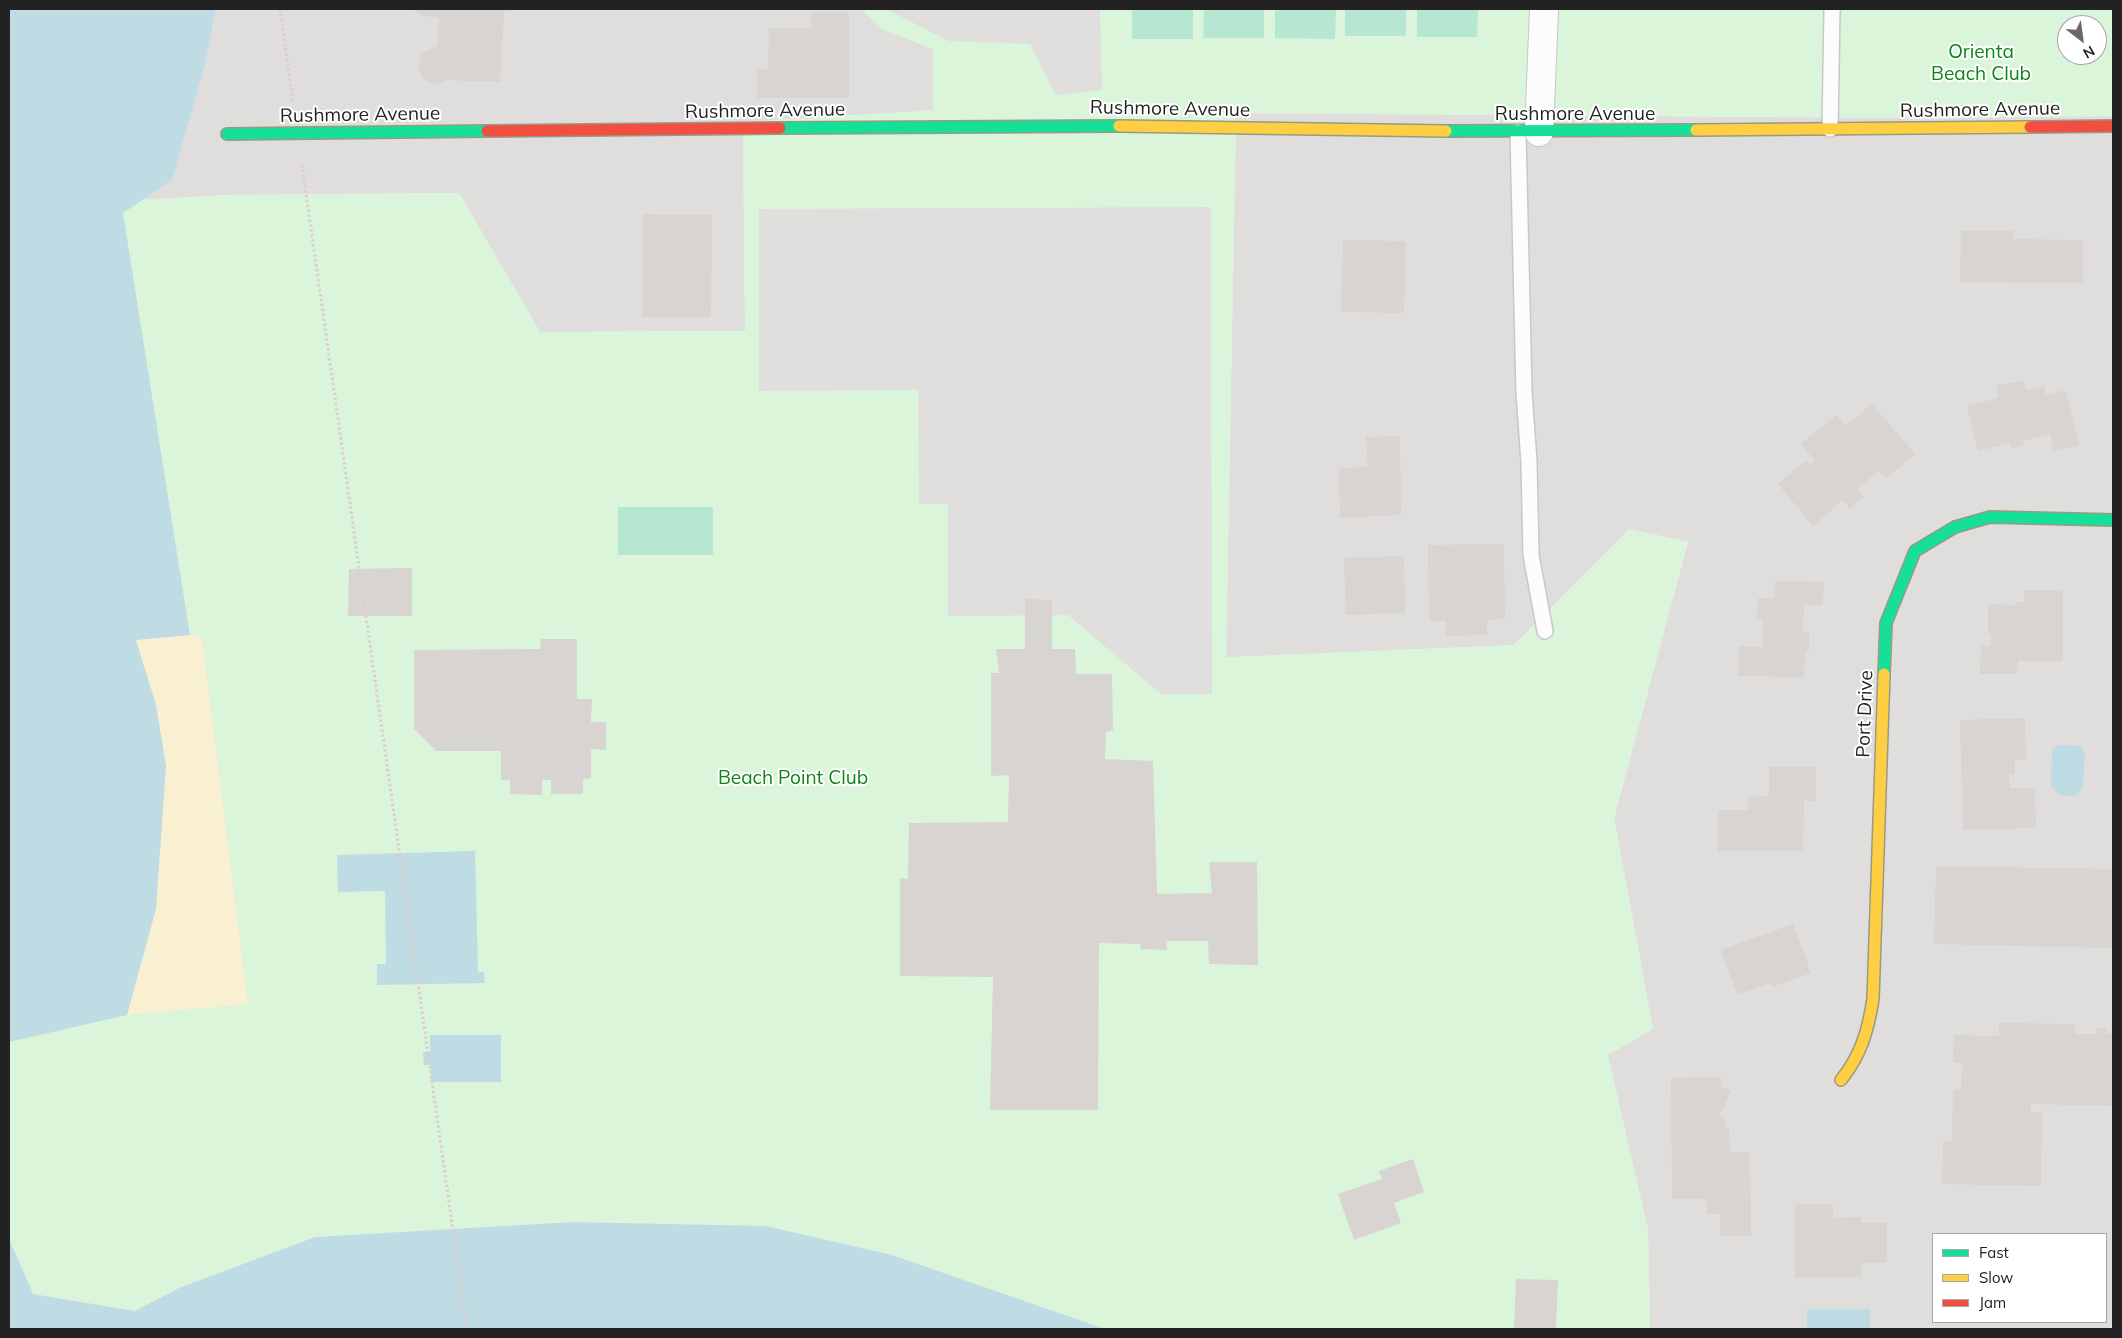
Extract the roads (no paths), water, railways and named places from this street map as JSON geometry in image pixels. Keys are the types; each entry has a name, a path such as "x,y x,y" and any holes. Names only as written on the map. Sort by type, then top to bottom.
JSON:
{"street":[{"path":"1528,132 1544,9"},
{"name":"Rushmore Avenue","path":"226,134 1052,125 1528,132 2113,126"},
{"name":"Port Drive","path":"1840,1080 1857,1062 1866,1041 1873,999 1886,624 1915,551 1955,527 1990,518 2113,520"}],"lane":[{"path":"1830,129 1832,9"},
{"path":"1528,132 1524,392 1529,462 1530,555 1546,631"}],"water":[{"path":"9,9 216,9 205,65 172,180 123,213 190,635 136,640 156,705 166,766 156,909 127,1015 9,1042"},
{"path":"2059,745 2081,746 2085,753 2083,788 2074,796 2059,795 2051,787 2052,749"},
{"path":"475,851 478,972 484,972 485,983 377,985 377,964 386,964 385,891 338,892 337,855"},
{"path":"430,1035 501,1035 501,1082 431,1082 431,1065 424,1065 423,1052 430,1052"},
{"path":"573,1222 766,1226 892,1255 1105,1329 9,1329 9,1239 33,1294 135,1311 179,1288 315,1237"},
{"path":"1807,1309 1870,1309 1870,1329 1807,1329"}],"park label":[{"name":"Orienta Beach Club","path":"1981,63"},
{"name":"Beach Point Club","path":"793,778"}]}
